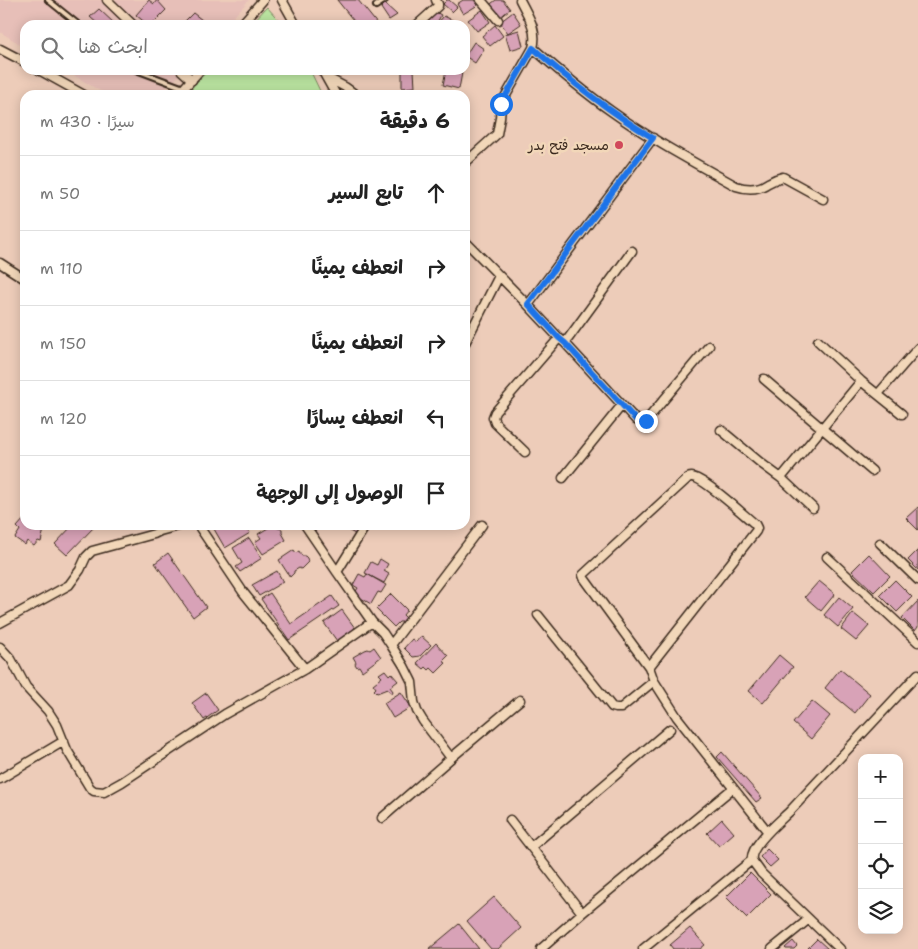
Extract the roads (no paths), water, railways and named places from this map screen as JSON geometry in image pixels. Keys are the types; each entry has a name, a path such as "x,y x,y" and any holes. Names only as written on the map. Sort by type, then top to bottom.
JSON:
{"street":[{"path":"107,0 129,20"},
{"path":"245,20 263,0"},
{"path":"282,0 293,20"},
{"path":"423,20 438,6 436,0"},
{"path":"481,0 498,20"},
{"path":"470,158 497,134 501,104 535,42 535,32 531,20 520,0"},
{"path":"0,48 20,59"},
{"path":"533,48 611,111 653,138 736,186 749,189 762,187 778,178 784,177 823,199"},
{"path":"48,75 75,90"},
{"path":"187,75 192,80"},
{"path":"184,88 196,75"},
{"path":"324,75 333,90"},
{"path":"326,78 349,90"},
{"path":"528,304 653,138"},
{"path":"470,247 528,304 636,420 643,423 708,346"},
{"path":"525,452 495,423 493,417 495,412 562,340 632,251"},
{"path":"0,263 20,276"},
{"path":"470,334 499,276"},
{"path":"470,324 474,326"},
{"path":"818,342 861,381 902,414"},
{"path":"878,394 918,348"},
{"path":"764,379 872,471"},
{"path":"781,478 861,381"},
{"path":"563,478 622,405"},
{"path":"721,430 781,478 813,508"},
{"path":"649,668 757,528 728,500 694,477 687,479 583,575 649,668 654,681 677,717 768,832"},
{"path":"391,645 482,525"},
{"path":"0,623 69,585 80,570 86,557 92,551 154,534 159,530"},
{"path":"201,530 243,592 305,669"},
{"path":"308,530 372,622 391,645 412,682 417,711 451,758"},
{"path":"337,572 363,530"},
{"path":"880,543 918,580"},
{"path":"827,557 918,642"},
{"path":"538,615 612,706 620,708 654,681"},
{"path":"0,646 11,658 26,687 48,711 57,725 90,788 94,792 104,792 135,774 225,714 305,669 372,622"},
{"path":"840,949 761,873 752,860 753,852 768,832 918,674"},
{"path":"382,818 520,700"},
{"path":"531,847 670,729"},
{"path":"0,778 64,741"},
{"path":"541,949 733,788"},
{"path":"510,820 582,913"},
{"path":"643,949 752,860"},
{"path":"772,949 808,919"}],"lane":[{"path":"48,0 73,20"},
{"path":"376,6 385,0"},
{"path":"149,75 184,88"}],"place":[{"name":"مسجد فتح بدر","path":"619,145"}]}
